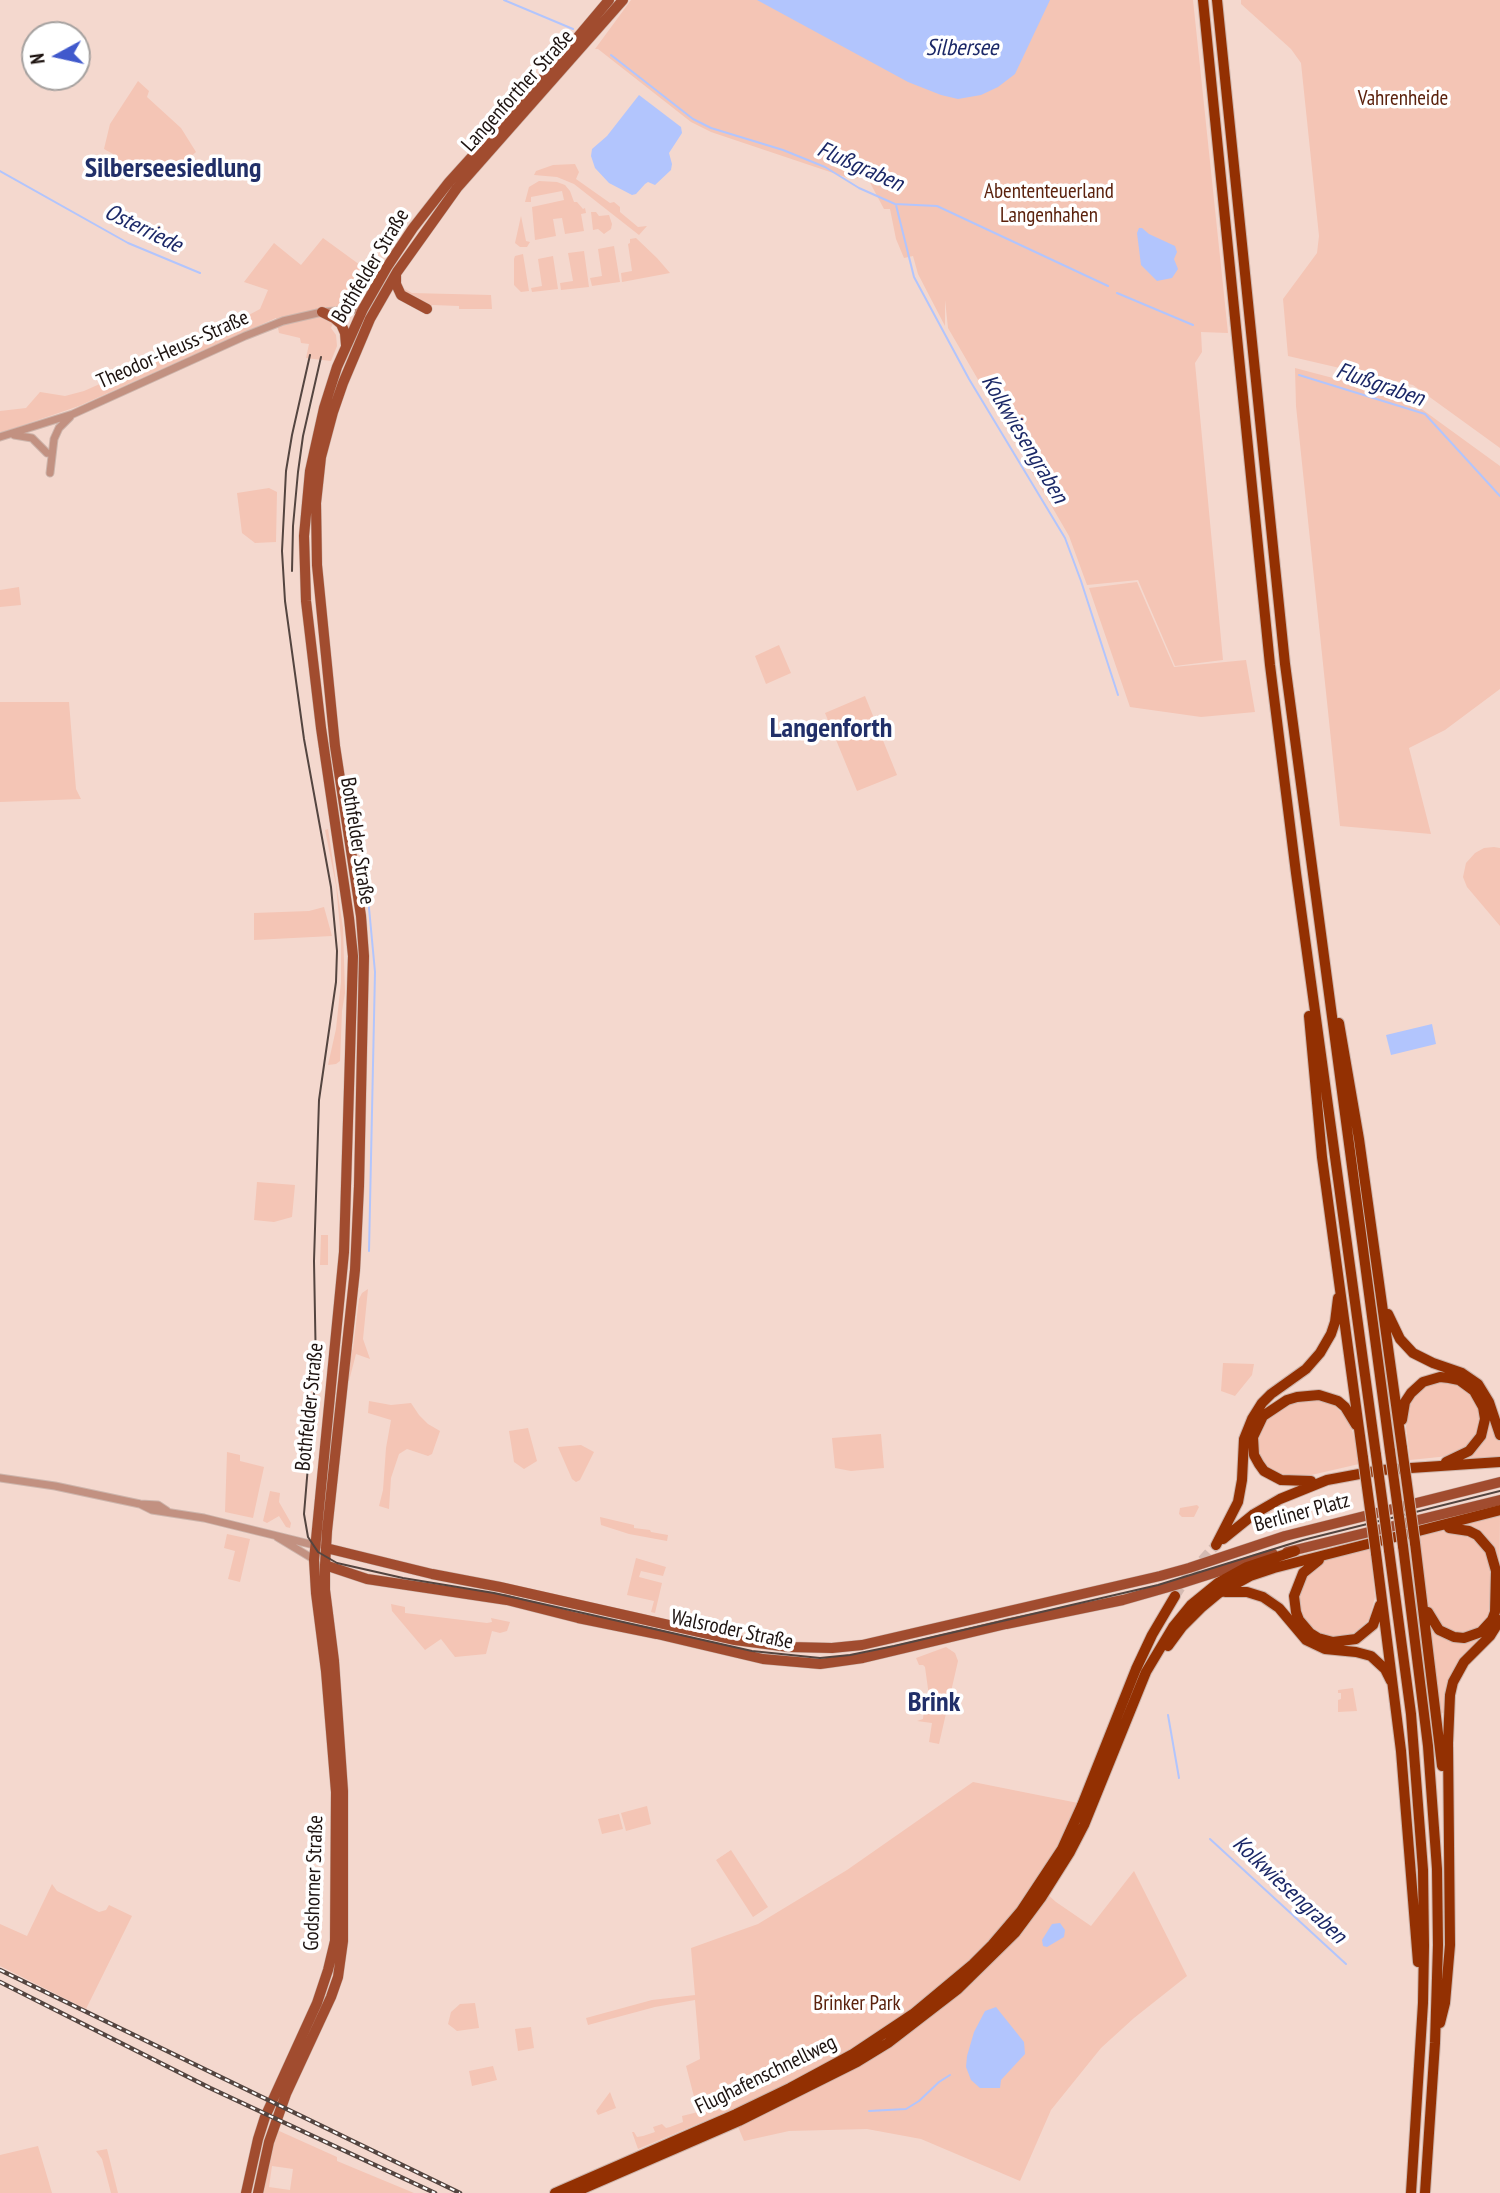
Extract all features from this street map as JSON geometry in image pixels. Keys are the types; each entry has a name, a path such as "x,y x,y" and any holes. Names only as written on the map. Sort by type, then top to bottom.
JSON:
{"highway":[{"path":"1203,0 1270,665 1415,1754 1423,1870 1424,1946 1423,2003 1410,2193"},
{"path":"1217,0 1285,664 1403,1546 1439,1745 1448,1835 1450,1945 1445,2003 1435,2043"},
{"path":"1323,959 1336,1007 1359,1139 1422,1589 1431,1712"},
{"path":"1308,962 1307,997 1320,1134 1398,1715 1423,2003"},
{"path":"1376,1258 1389,1316 1400,1339 1423,1359 1462,1373 1478,1384 1489,1402 1500,1435"},
{"path":"1339,1278 1335,1322 1326,1344 1306,1369 1262,1403 1248,1427 1242,1450 1238,1502 1216,1545 1267,1506 1327,1480 1361,1472 1500,1462"},
{"path":"1402,1448 1402,1415 1405,1402 1411,1393 1423,1382 1432,1379 1440,1377 1459,1380 1479,1398 1483,1407 1484,1427 1476,1444 1469,1451 1437,1466"},
{"path":"1327,1480 1292,1482 1272,1477 1264,1471 1254,1455 1253,1446 1255,1430 1263,1416 1278,1405 1297,1397 1329,1397 1338,1401 1349,1412 1362,1443"},
{"path":"1146,1672 1156,1664 1182,1627 1219,1593 1261,1572 1500,1510"},
{"path":"1422,1589 1433,1623 1439,1630 1454,1637 1472,1636 1481,1632 1492,1620 1497,1587 1494,1560 1485,1542 1477,1535 1460,1528 1431,1529"},
{"path":"1146,1672 1173,1627 1206,1592 1247,1567 1295,1551"},
{"path":"1331,1554 1307,1568 1296,1587 1296,1612 1310,1633 1334,1642 1356,1639 1368,1630 1377,1618 1382,1592"},
{"path":"1219,1593 1238,1591 1262,1597 1279,1608 1299,1634 1315,1645 1371,1656 1385,1669 1395,1695"},
{"name":"Flughafenschnellweg","path":"555,2193 780,2093 853,2054 913,2014 973,1964 1021,1911 1062,1849 1136,1669 1175,1596"},
{"path":"1425,2193 1435,2043 1439,1745 1458,1672 1464,1662 1490,1636 1500,1620"},
{"name":"Flughafenschnellweg","path":"573,2193 739,2121 857,2062 940,2005 978,1971 1029,1916 1070,1852 1093,1804 1146,1672"}],"main road":[{"name":"Langenforther Straße","path":"465,172 609,0"},
{"name":"Langenforther Straße","path":"465,172 623,0"},
{"name":"Bothfelder Straße","path":"325,1565 357,1236 364,956 361,916 335,746 317,557 316,503 321,457 338,397 370,319 397,272 465,172"},
{"name":"Bothfelder Straße","path":"314,1560 343,1270 353,957 305,590 304,536 310,471 330,387 363,309 413,228 465,172"},
{"path":"397,272 396,284 401,295 427,309"},
{"path":"322,312 341,324 346,347"},
{"name":"Berliner Platz","path":"1189,1568 1248,1548 1367,1515 1500,1482"},
{"name":"Berliner Platz","path":"1245,1562 1500,1500"},
{"name":"Walsroder Straße","path":"326,1548 735,1640 821,1648 862,1645 1189,1568"},
{"name":"Godshorner Straße","path":"245,2190 265,2117 317,2003 335,1941 336,1792 314,1560"},
{"name":"Walsroder Straße","path":"325,1565 379,1581 507,1600 764,1659 805,1664 863,1658 1018,1621 1123,1600 1245,1562"},
{"name":"Godshorner Straße","path":"258,2193 269,2142 286,2094 338,1977 343,1941 344,1801 325,1565"}],"street":[{"name":"Theodor-Heuss-Straße","path":"0,437 73,414 265,327 322,312 363,309"},
{"path":"50,473 54,439 62,424 73,414"},
{"path":"10,434 32,438 47,453"},
{"name":"Walsroder Straße","path":"0,1478 162,1506 167,1511 271,1533 326,1548"},
{"name":"Walsroder Straße","path":"271,1533 325,1565"}],"green space":[{"name":"Abententeuerland Langenhahen","path":"631,0 1193,0 1228,333 1201,332 1202,352 1195,363 1223,660 1175,666 1138,580 1087,585 1069,536 948,328 945,300 945,326 918,274 913,256 904,258 896,239 890,209 884,209 867,177 851,179 711,132 691,122 595,49"},
{"name":"Vahrenheide","path":"1241,0 1500,0 1500,448 1413,385 1288,356 1283,299 1317,253 1319,236 1301,63 1291,49 1241,4"},
{"path":"138,81 149,91 147,97 181,128 196,152 183,163 166,166 151,179 113,161 113,154 104,149 110,124"},
{"path":"575,164 579,172 576,179 610,203 614,202 620,207 620,212 638,227 647,226 639,235 574,184 557,177 534,175 536,171 553,165"},
{"path":"539,181 565,185 574,202 585,208 586,213 581,214 584,231 565,234 562,218 553,219 556,236 535,240 532,207 564,200 562,191 531,197 531,202 525,202 529,187"},
{"path":"591,212 596,212 599,216 609,215 611,229 604,234 598,229 593,230"},
{"path":"521,216 526,241 530,242 527,247 520,247 515,243"},
{"path":"323,238 371,273 357,294 345,296 331,328 336,335 337,346 331,361 306,358 309,344 301,343 300,338 279,333 276,318 79,406 0,433 0,411 26,408 40,392 65,396 84,391 219,331 260,309 268,290 244,282 274,243 301,265"},
{"path":"636,238 670,273 622,282 621,273 632,271 628,244 630,239"},
{"path":"614,246 620,282 592,286 590,278 602,276 598,249"},
{"path":"584,251 589,287 561,290 560,283 573,281 568,253"},
{"path":"523,254 529,291 521,292 514,285 514,259 515,256"},
{"path":"553,256 558,289 532,292 531,288 542,286 538,259"},
{"path":"403,288 412,293 491,295 492,309 459,309 459,306 432,305 432,309 427,309 405,298"},
{"path":"1295,368 1405,397 1500,466 1500,689 1445,730 1409,748 1431,834 1340,826 1296,406"},
{"path":"269,488 277,492 276,542 255,543 242,533 237,493"},
{"path":"1137,582 1174,667 1246,660 1255,712 1201,717 1130,707 1089,588"},
{"path":"19,587 21,605 0,607 0,590"},
{"path":"779,645 791,673 766,684 755,656"},
{"path":"865,696 897,775 857,791 825,713"},
{"path":"0,702 69,702 76,789 81,799 0,802"},
{"path":"328,829 343,928 345,993 340,1061 328,1065 336,1029 341,982 341,939 336,885 325,830"},
{"path":"1494,847 1500,848 1500,926 1467,887 1463,877 1466,863 1475,853"},
{"path":"324,907 332,936 254,940 254,913 309,911"},
{"path":"257,1182 295,1185 292,1217 274,1222 254,1220"},
{"path":"321,1235 328,1235 328,1265 320,1265"},
{"path":"368,1289 363,1339 370,1359 356,1354 349,1381 346,1380 359,1299"},
{"path":"1223,1363 1254,1364 1252,1375 1235,1396 1221,1391"},
{"path":"1432,1382 1454,1382 1471,1393 1480,1414 1478,1432 1468,1447 1449,1456 1410,1460 1406,1427 1409,1405 1416,1392"},
{"path":"1316,1400 1334,1405 1348,1419 1359,1464 1307,1476 1282,1476 1268,1469 1258,1455 1257,1436 1266,1417 1293,1401"},
{"path":"369,1401 391,1405 411,1403 428,1424 440,1431 432,1454 428,1456 407,1449 399,1454 391,1478 389,1509 379,1506 391,1420 368,1413"},
{"path":"1487,1413 1500,1441 1500,1458 1459,1461 1465,1457"},
{"path":"528,1428 537,1461 524,1469 514,1462 509,1431"},
{"path":"881,1434 884,1468 851,1471 835,1468 832,1438"},
{"path":"581,1445 594,1452 580,1480 576,1482 572,1479 558,1447"},
{"path":"227,1452 240,1455 240,1461 264,1467 253,1518 225,1512"},
{"path":"270,1491 280,1493 279,1502 291,1523 290,1528 286,1527 279,1516 267,1523 263,1521"},
{"path":"1197,1505 1199,1507 1194,1517 1182,1517 1179,1514 1180,1508"},
{"path":"1500,1513 1499,1617 1471,1650 1445,1712 1440,1714 1428,1623 1451,1639 1493,1623 1497,1566 1462,1525"},
{"path":"600,1517 668,1535 667,1541 629,1534 601,1525"},
{"path":"1452,1529 1476,1538 1490,1558 1492,1611 1484,1625 1469,1634 1444,1630 1427,1604 1418,1535"},
{"path":"227,1534 250,1539 240,1582 228,1579 235,1551 224,1548"},
{"path":"1370,1548 1375,1597 1369,1620 1355,1632 1341,1638 1324,1637 1306,1625 1297,1606 1297,1598 1311,1568 1328,1558"},
{"path":"636,1558 666,1567 663,1576 641,1571 639,1577 662,1583 655,1613 651,1612 654,1601 627,1595"},
{"path":"391,1604 405,1607 405,1613 487,1623 492,1622 491,1618 510,1622 507,1631 492,1631 486,1654 455,1657 441,1639 425,1650 392,1611"},
{"path":"946,1647 955,1653 958,1661 939,1744 929,1742 932,1723 917,1721 923,1719 921,1701 928,1700 929,1696 925,1667 919,1665 916,1658"},
{"path":"1353,1688 1357,1711 1338,1712 1341,1693 1338,1693 1338,1690"},
{"name":"Brinker Park","path":"973,1782 1078,1803 1035,1883 1056,1902 1091,1926 1134,1871 1187,1976 1101,2048 1051,2110 1020,2181 921,2139 867,2129 789,2131 744,2141 731,2110 638,2149 632,2132 637,2137 643,2136 655,2132 653,2127 662,2124 666,2128 670,2127 683,2122 682,2116 698,2112 686,2066 700,2059 695,2000 655,2007 588,2025 586,2018 652,2000 695,1995 691,1948 758,1924 847,1870"},
{"path":"647,1806 651,1824 626,1831 621,1813"},
{"path":"619,1814 623,1829 602,1834 598,1819"},
{"path":"731,1850 768,1907 753,1917 716,1860"},
{"path":"52,1884 57,1891 99,1912 106,1910 109,1905 132,1916 86,2009 0,1966 0,1924 27,1936"},
{"path":"475,2003 479,2028 457,2031 448,2024 451,2012 460,2004"},
{"path":"531,2027 534,2048 518,2051 515,2029"},
{"path":"493,2066 497,2080 472,2086 469,2071"},
{"path":"610,2092 616,2108 598,2115 596,2111"},
{"path":"277,2130 337,2157 337,2161 414,2193 263,2193","holes":["272,2166 293,2169 290,2190 269,2187"]},
{"path":"38,2146 52,2193 0,2193 0,2155"},
{"path":"107,2149 118,2193 111,2193 102,2159 96,2151"}],"water":[{"name":"Silbersee","path":"757,0 1050,0 1015,74 998,87 981,95 958,99 908,82"},
{"path":"639,95 681,127 682,133 669,153 671,170 655,185 648,182 632,195 609,183 595,168 591,156 592,149 607,136"},
{"path":"1139,228 1175,246 1177,252 1174,259 1178,269 1172,278 1157,281 1141,265 1137,233"},
{"path":"1432,1024 1436,1044 1391,1055 1386,1035"},
{"path":"1060,1923 1065,1930 1064,1937 1047,1947 1043,1946 1042,1940 1052,1924"},
{"path":"996,2007 1024,2042 1025,2054 1001,2080 1000,2088 980,2088 971,2080 966,2067 967,2056 974,2032 985,2011"}],"waterway":[{"name":"Flußgraben","path":"504,0 573,29"},
{"name":"Flußgraben","path":"611,55 693,119 711,128 783,150 825,167 859,188 895,204 937,206 1108,286"},
{"name":"Osterriede","path":"0,171 128,243 200,273"},
{"name":"Kolkwiesengraben","path":"896,205 914,277 969,379 1065,538 1118,695"},
{"name":"Flußgraben","path":"1117,293 1193,325"},
{"name":"Flußgraben","path":"1299,375 1425,414 1500,496"},
{"path":"366,876 375,972 369,1251"},
{"name":"Kolkwiesengraben","path":"1168,1715 1179,1778"},
{"name":"Kolkwiesengraben","path":"1210,1839 1346,1964"},
{"path":"869,2111 906,2109 950,2075"}],"tunnel":[{"path":"1175,1596 1187,1577 1216,1545"}],"tram line":[{"path":"310,355 286,471 282,551 285,601 304,739 331,887 337,951 336,982 319,1100 314,1261 316,1370 304,1514 308,1537 318,1552 337,1563 403,1578 494,1593 752,1651 820,1658 894,1646 1158,1585 1303,1540 1500,1491"},
{"path":"292,571 298,472 303,436 321,357"}],"railway":[{"path":"0,1970 460,2193"},
{"path":"0,1982 210,2088 435,2193"}],"district":[{"name":"Silberseesiedlung","path":"173,169"},
{"name":"Langenforth","path":"831,729"},
{"name":"Brink","path":"934,1703"}]}
